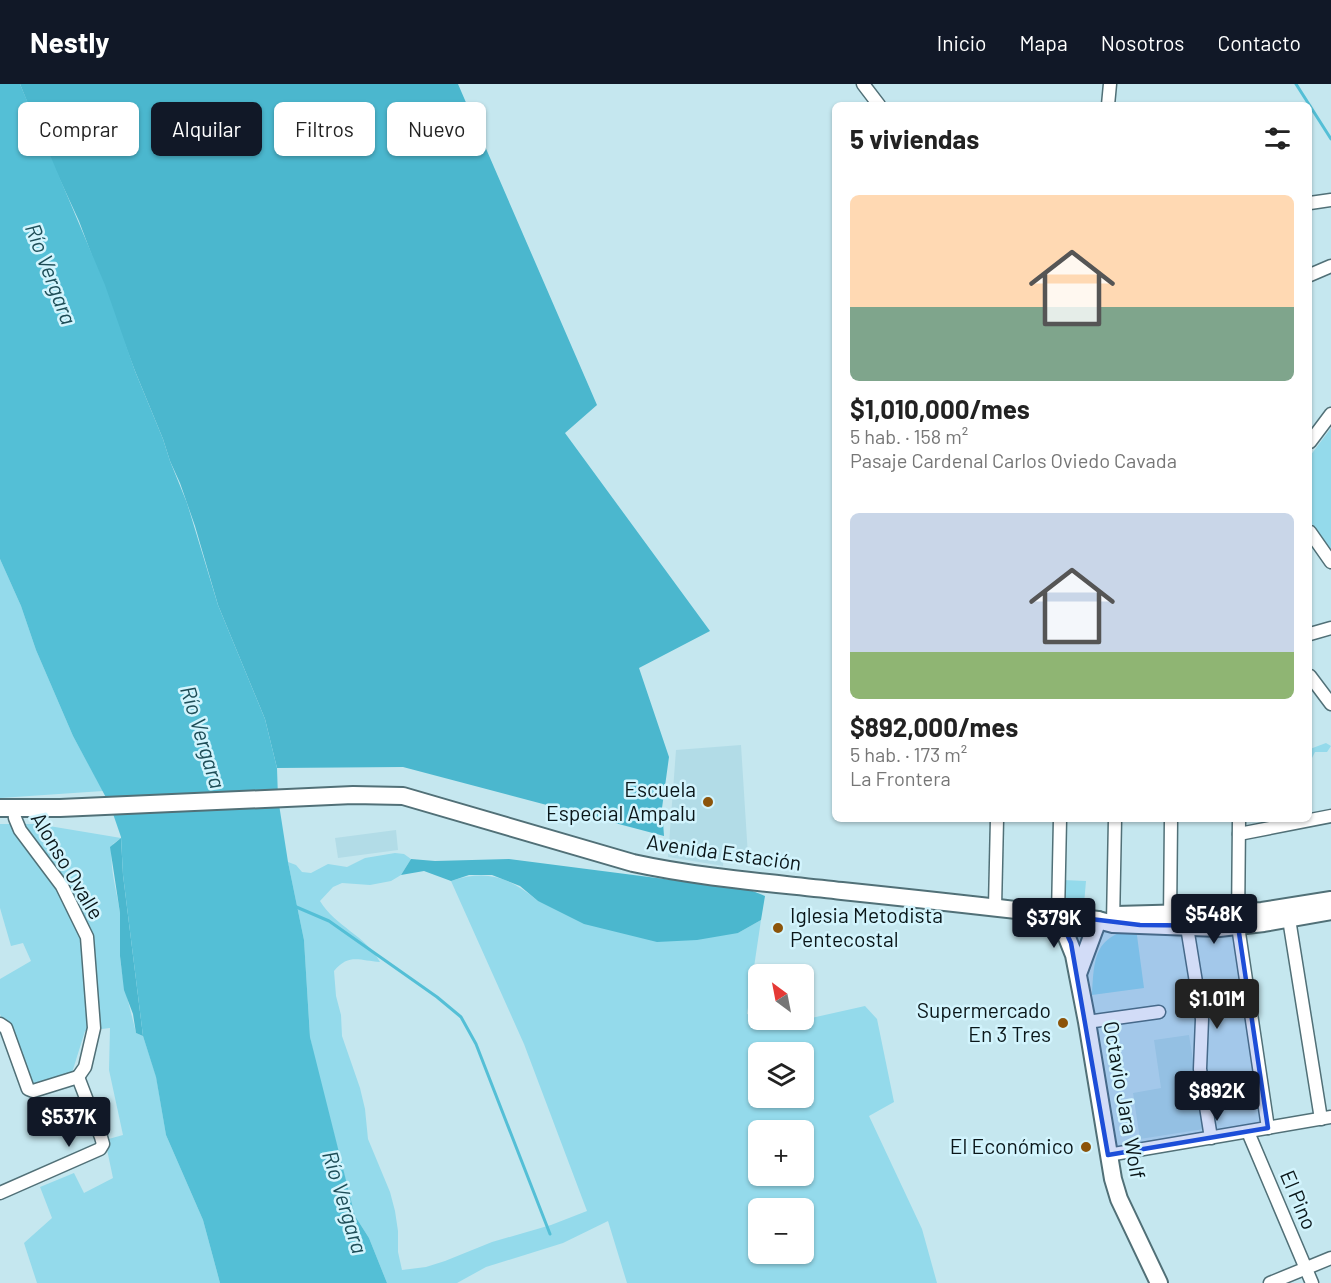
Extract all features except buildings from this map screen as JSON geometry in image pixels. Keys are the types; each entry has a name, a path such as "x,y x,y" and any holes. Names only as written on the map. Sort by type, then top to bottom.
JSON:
{"main road":[{"name":"Avenida Estación","path":"7,808 60,808 385,795 421,800 608,856 659,868 763,882 1108,919 1176,922 1289,919 1331,911"},
{"name":"Avenida Estación","path":"1238,919 1262,911 1331,900"},
{"name":"Octavio Jara Wolf","path":"1058,915 1071,944 1078,974 1088,1022 1108,1155 1119,1199 1159,1283"},
{"path":"1078,974 1108,919"}],"street":[{"path":"863,84 877,102"},
{"path":"1108,102 1110,84"},
{"path":"1312,203 1331,200"},
{"path":"1312,274 1331,266"},
{"path":"1312,439 1331,414"},
{"path":"1312,535 1331,562"},
{"path":"1312,633 1331,628"},
{"path":"1312,679 1331,704"},
{"name":"Alonso Ovalle","path":"7,808 62,886 87,937 94,1028 85,1067 78,1077"},
{"path":"1312,820 1331,816"},
{"path":"995,907 997,822"},
{"path":"1058,915 1060,822"},
{"path":"1108,919 1115,822"},
{"path":"1171,822 1176,922 1202,1019 1200,1069 1210,1138"},
{"path":"1239,822 1238,919 1268,1128"},
{"path":"1239,834 1300,822"},
{"path":"1108,1155 1326,1118 1289,919"},
{"path":"1088,1022 1159,1012"},
{"path":"0,1193 100,1149 103,1144 78,1077 30,1090 26,1086 6,1028 1,1025"},
{"name":"El Pino","path":"1248,1132 1312,1283"},
{"path":"1270,1283 1331,1258"}],"highlighted area":[{"path":"1058,915 1140,925 1238,926 1268,1128 1108,1155 1071,943"}],"shaded area":[{"path":"20,84 458,84 466,102 387,102 387,156 486,156 486,149 597,405 565,433 710,631 639,668 669,757 662,808 664,836 403,767 277,768 265,719 218,605 180,483 79,221 49,156 139,156 139,102 27,102"},
{"path":"1331,428 1331,552 1312,524 1312,453"},
{"path":"0,559 73,736 103,791 0,798"},
{"path":"1326,743 1331,746 1327,752 1315,752 1312,758 1312,748"},
{"name":"Escuela Especial Ampalu","path":"741,745 748,856 724,853 723,866 668,857 676,750"},
{"path":"0,824 37,824 121,838 113,844 112,860 120,913 120,955 126,994 136,1033 143,1036 156,1076 166,1135 203,1220 220,1283 37,1283 24,1243 52,1218 40,1187 74,1173 84,1193 113,1178 105,1140 123,1135 109,1070 110,1028 85,1031 71,1076 32,1086 20,1073 0,1014 0,979 31,961 23,943 11,946 0,908"},
{"path":"396,830 398,850 338,858 335,838"},
{"path":"121,838 123,875 143,1036 136,1033 133,1014 124,990 120,956 120,913 110,847"},
{"path":"395,853 404,854 411,859 401,875 391,881 370,885 342,883 333,887 320,901 326,910 367,945 380,962 350,960 339,965 334,971 342,1036 360,1088 368,1139 390,1192 395,1211 398,1252 402,1270 426,1267 445,1261 492,1242 551,1225 587,1211 524,1044 451,881 464,877 487,876 507,881 538,901 738,933 761,920 754,964 748,964 748,1030 814,1030 814,1017 865,1006 877,1019 894,1102 869,1116 922,1229 937,1283 627,1283 608,1221 563,1243 486,1267 457,1283 387,1283 369,1238 355,1216 315,1061 310,1037 304,940 288,862 296,865 302,872 311,873 328,864 347,867 365,858"},
{"path":"411,859 435,861 509,859 750,890 765,896 761,920 738,933 697,940 657,942 584,924 538,901 520,886 492,875 469,875 451,881 424,871 401,875"},
{"path":"1063,880 1086,881 1084,904 1062,903"},
{"path":"1136,928 1144,988 1092,995 1096,960 1104,943 1122,932"},
{"path":"1189,1035 1204,1129 1140,1139 1133,1093 1161,1088 1154,1040"}],"water":[{"name":"Río Vergara","path":"0,84 20,84 28,102 18,102 18,156 50,156 105,285 135,371 187,503 218,605 265,719 277,768 278,798 288,862 304,940 310,1037 355,1216 369,1238 387,1283 220,1283 203,1220 166,1135 156,1077 143,1036 123,875 121,837 110,805 73,736 0,559"}],"waterway":[{"path":"1296,84 1307,102"},
{"path":"1312,109 1331,139"},
{"path":"294,906 329,921 437,997 461,1017 476,1044 550,1234"}],"place":[{"name":"Escuela Especial Ampalu","path":"708,802"},
{"name":"Iglesia Metodista Pentecostal","path":"778,928"},
{"name":"Supermercado En 3 Tres","path":"1063,1023"},
{"name":"El Económico","path":"1086,1147"}]}
